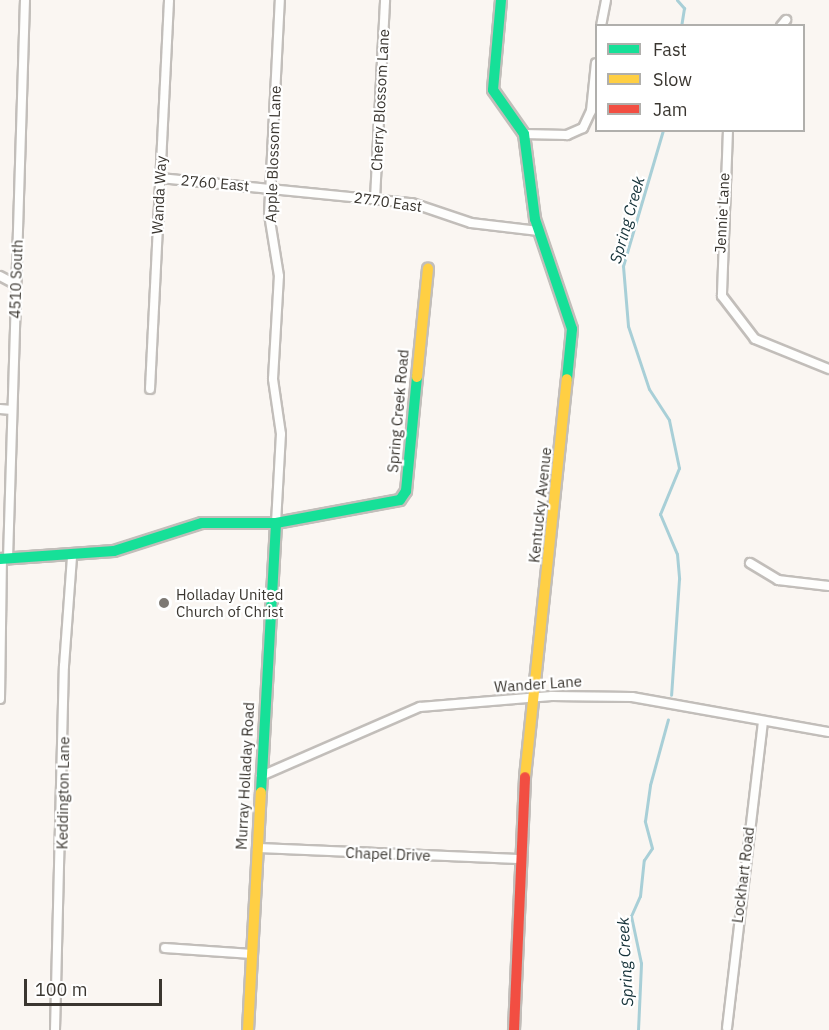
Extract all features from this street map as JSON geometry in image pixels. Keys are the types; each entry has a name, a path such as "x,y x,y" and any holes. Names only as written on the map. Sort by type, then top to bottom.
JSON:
{"street":[{"name":"4510 South","path":"0,699 3,559 12,410 25,0"},
{"name":"Wanda Way","path":"150,389 169,0"},
{"name":"Apple Blossom Lane","path":"276,523 281,434 273,379 279,276 270,188 280,0"},
{"name":"Cherry Blossom Lane","path":"375,199 385,0"},
{"name":"Kentucky Avenue","path":"501,0 494,90 524,134 539,231 568,307 572,342 534,698 520,859 514,1030"},
{"path":"601,24 606,0"},
{"path":"524,134 567,135 583,128 591,111 595,79"},
{"name":"Jennie Lane","path":"728,132 722,296 754,339 829,369"},
{"name":"2760 East","path":"160,178 270,188"},
{"name":"2770 East","path":"270,188 424,206 483,226 539,231"},
{"name":"Spring Creek Road","path":"276,523 404,496 428,269"},
{"path":"0,276 15,284"},
{"path":"0,409 12,410"},
{"path":"3,559 72,556 114,551 202,523 276,523"},
{"name":"Murray Holladay Road","path":"248,1030 276,523"},
{"name":"Keddington Lane","path":"55,1030 64,666 72,556"},
{"path":"750,563 778,580 829,586"},
{"name":"Wander Lane","path":"261,776 412,710 534,698 632,698 763,723 829,732"},
{"name":"Lockhart Road","path":"727,1028 763,723"},
{"name":"Chapel Drive","path":"257,848 520,859"},
{"path":"165,948 252,954"}],"waterway":[{"name":"Spring Creek","path":"677,0 684,8 681,24"},
{"name":"Spring Creek","path":"662,132 623,266 628,326 649,389 669,420 679,468 660,514 677,554 679,579 671,695"},
{"name":"Spring Creek","path":"638,1030 641,963 631,916 640,896 644,860 652,848 645,821 650,785 668,719"}],"traffic: fast":[{"path":"501,0 493,90 524,134 535,219 572,329 567,379"},
{"path":"0,559 114,551 202,523 276,523 400,500 406,491 417,377"},
{"path":"261,792 276,523"}],"traffic: slow":[{"path":"417,377 428,269"},
{"path":"525,777 567,379"},
{"path":"248,1030 261,792"}],"traffic: jam":[{"path":"514,1030 525,777"}],"place":[{"name":"Holladay United Church of Christ","path":"164,603"}]}
